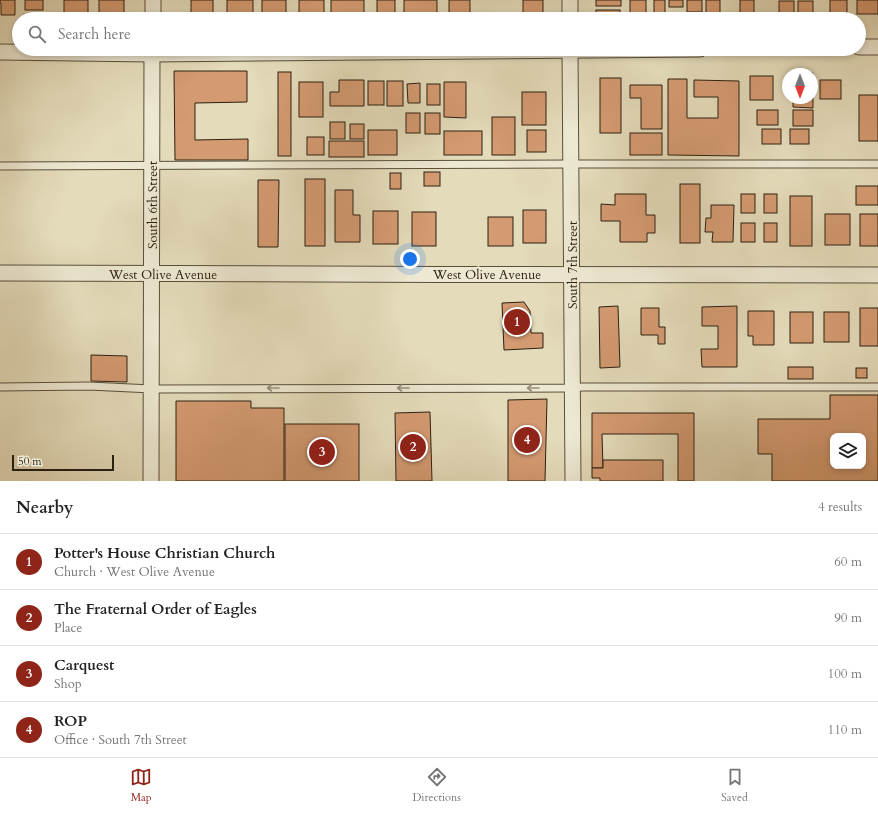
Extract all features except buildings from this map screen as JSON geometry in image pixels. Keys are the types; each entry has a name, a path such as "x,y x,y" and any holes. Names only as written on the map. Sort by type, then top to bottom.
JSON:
{"street":[{"path":"153,0 153,12"},
{"path":"570,0 570,12"},
{"path":"866,48 878,47"},
{"path":"0,52 12,52"},
{"name":"South 6th Street","path":"151,481 152,56"},
{"name":"South 7th Street","path":"570,56 573,481"},
{"name":"West Olive Avenue","path":"0,273 878,276"}],"lane":[{"path":"0,166 878,164"},
{"path":"0,387 878,388"}],"place":[{"name":"Potter's House Christian Church","path":"517,322"},
{"name":"ROP","path":"527,440"},
{"name":"The Fraternal Order of Eagles","path":"413,447"},
{"name":"Carquest","path":"322,452"}]}
